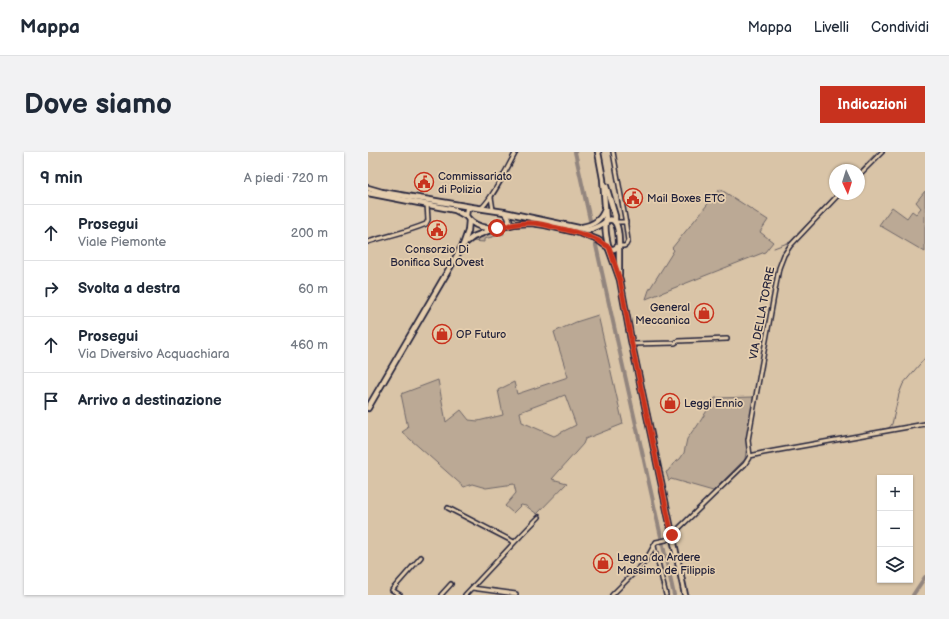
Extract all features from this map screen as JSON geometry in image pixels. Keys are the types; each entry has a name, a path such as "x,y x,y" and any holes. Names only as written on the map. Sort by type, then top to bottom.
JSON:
{"street":[{"path":"481,208 485,206 516,152"},
{"path":"598,152 603,179 606,221 605,233 620,280 685,595"},
{"path":"463,245 473,237 493,229 514,224 531,223 580,233 598,240 609,248 614,249 619,246 626,245 628,241 626,222 613,152"},
{"path":"865,168 882,152"},
{"path":"603,179 619,235 620,280"},
{"path":"368,188 382,192 494,210 588,230 603,224 609,219 612,219 615,222 626,222"},
{"path":"368,193 455,210 476,226 493,229"},
{"path":"491,196 494,210"},
{"name":"VIA DELLA TORRE","path":"750,456 748,440 779,268 784,255 790,246 833,200"},
{"path":"368,242 426,224 428,220 427,204"},
{"path":"368,408 463,245 468,231 468,209 471,207"},
{"path":"578,227 595,223 603,214 605,207"},
{"path":"504,212 509,218 509,222 506,226"},
{"path":"632,344 675,343 678,340 727,339"},
{"path":"612,595 645,562 656,542 666,540 672,535 745,464 750,456 925,424"},
{"path":"448,508 514,542"},
{"path":"465,595 539,517"},
{"path":"654,546 666,595"},
{"path":"400,595 392,590 421,557"},
{"path":"441,595 451,584"},
{"path":"472,588 516,594"}],"shaded area":[{"path":"720,189 768,220 760,232 773,242 765,252 646,299 649,290 674,250 672,248"},
{"path":"925,191 925,252 879,225 892,207 907,218 912,211 916,214 921,208 916,202"},
{"path":"503,230 504,234 484,239 484,242 471,241 476,237"},
{"path":"598,315 623,424 585,439 583,444 552,479 567,483 537,514 526,506 521,505 513,513 505,506 516,493 514,484 486,488 472,484 464,487 402,432 408,428 401,394 438,380 446,422 461,410 469,420 478,421 503,415 498,390 514,382 517,394 568,377 554,332 576,322","holes":["565,395 576,425 554,436 522,422 520,412"]},
{"path":"754,397 745,459 713,491 671,479 669,481 666,472 680,459 684,453 687,439 696,428 715,398"}],"waterway":[{"path":"575,152 590,220"},
{"path":"865,165 877,152"},
{"path":"774,248 790,242 830,200"},
{"path":"595,241 674,595"},
{"path":"882,429 889,428 892,424 899,394 903,384 925,358"},
{"path":"913,595 925,577"}],"place":[{"name":"Commissariato di Polizia","path":"424,182"},
{"name":"Mail Boxes ETC","path":"633,198"},
{"name":"Consorzio Di Bonifica Sud Ovest","path":"437,230"},
{"name":"General Meccanica","path":"704,313"},
{"name":"OP Futuro","path":"442,334"},
{"name":"Leggi Ennio","path":"670,403"},
{"name":"Legna da Ardere Massimo de Filippis","path":"603,563"}],"route":[{"path":"497,228 526,223 545,225 580,233 598,240 609,247 620,280 631,340 672,535"}]}
